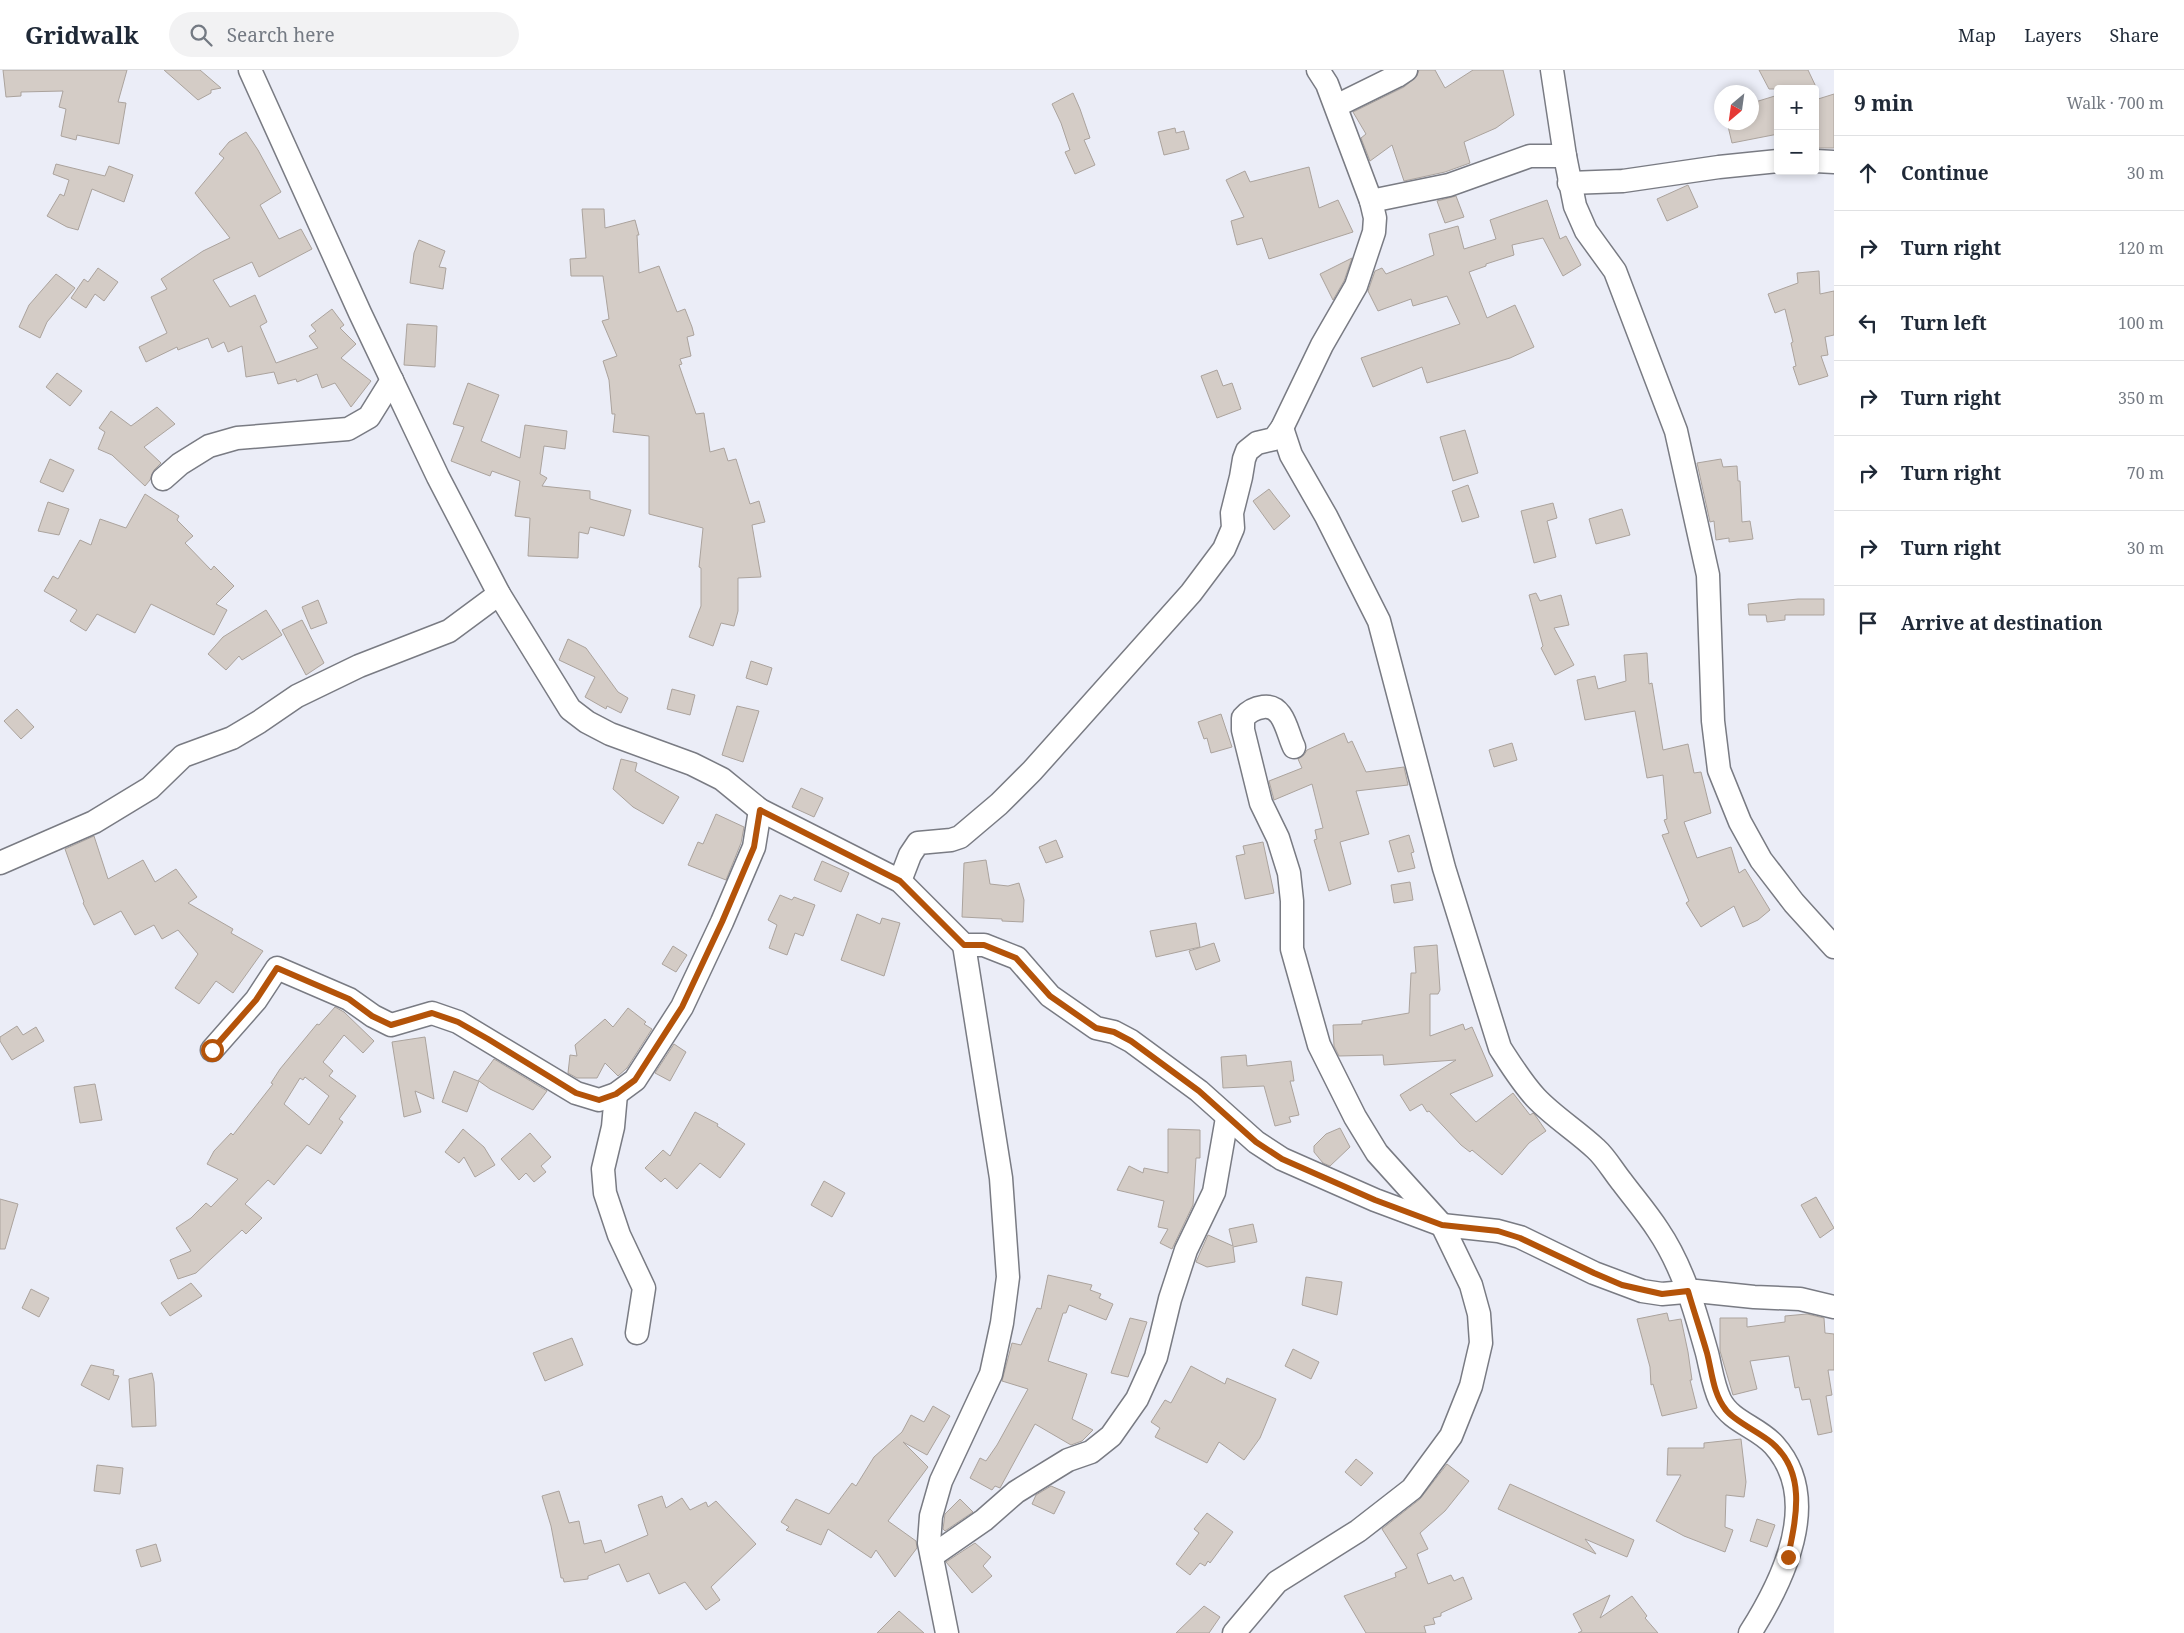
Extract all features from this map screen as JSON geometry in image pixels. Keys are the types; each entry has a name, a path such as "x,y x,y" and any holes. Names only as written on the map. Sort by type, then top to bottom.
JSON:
{"street":[{"path":"250,70 438,477 499,594 570,709 587,722 610,734 692,764 722,779 760,810 900,881 964,945 1001,1178 1008,1277 1002,1323 991,1374 941,1480 931,1516 929,1543 947,1633"},
{"path":"900,881 910,855 918,843 951,840 960,837 1000,804 1032,771 1191,593 1224,549 1233,528 1232,513 1247,451 1257,443 1274,439 1282,428 1322,345 1356,286 1374,232 1375,218 1371,201 1336,106 1327,84 1318,70"},
{"path":"1336,106 1406,70"},
{"path":"1552,70 1564,156 1574,206 1586,231 1615,271 1676,431 1708,575 1713,720 1720,770 1740,822 1761,860 1794,903 1834,946"},
{"path":"1371,201 1449,185 1530,156 1564,156"},
{"path":"1570,183 1623,182 1718,167 1774,161"},
{"path":"1819,161 1834,162"},
{"path":"163,479 180,464 208,446 237,438 348,429 369,417 392,380"},
{"path":"1282,428 1291,455 1326,516 1379,621 1442,858 1500,1048 1516,1074 1536,1098 1597,1150 1658,1230 1675,1260 1688,1291 1707,1355 1714,1388 1726,1411 1774,1444 1788,1464 1796,1485 1797,1515 1788,1557 1771,1600 1750,1633"},
{"path":"0,863 94,822 150,788 183,756 232,738 297,696 359,666 449,631 499,594"},
{"path":"1234,1633 1277,1582 1358,1531 1412,1489 1451,1436 1471,1386 1481,1343 1479,1314 1471,1285 1442,1225 1377,1153 1354,1117 1320,1045 1292,950 1292,901 1289,873 1278,838 1261,803 1243,730 1243,718 1250,711 1256,709 1266,707 1275,709 1281,715 1294,747"},
{"path":"212,1050 256,1000 277,968 349,999 372,1016 391,1025 432,1013 465,1026 576,1093 599,1100 616,1094 635,1080 682,1007 722,922 754,847 760,810"},
{"path":"964,945 984,945 1016,958 1050,996 1096,1028 1114,1032 1131,1041 1199,1091 1256,1142 1282,1159 1375,1200 1442,1225 1498,1231 1520,1238 1594,1273 1642,1291 1662,1294 1688,1291 1800,1299 1834,1307"},
{"path":"616,1094 613,1127 602,1169 605,1193 619,1235 644,1288 637,1333"},
{"path":"932,1556 984,1520 1016,1492 1068,1460 1091,1452 1111,1436 1137,1399 1156,1357 1170,1299 1186,1250 1214,1192 1227,1118"}],"building":[{"path":"3,70 127,70 118,102 126,103 119,144 77,135 76,140 61,136 66,109 59,107 63,91 21,92 21,96 6,97"},
{"path":"164,70 200,70 221,88 211,90 211,93 198,100"},
{"path":"1419,70 1435,70 1445,88 1473,70 1503,70 1514,115 1496,128 1464,142 1470,163 1445,172 1404,181 1392,145 1370,161 1361,138 1366,134 1353,112 1404,87 1417,76"},
{"path":"1759,70 1808,70 1815,85 1774,85 1774,89 1769,89"},
{"path":"1073,93 1090,138 1084,140 1095,165 1075,174 1065,152 1070,150 1052,104"},
{"path":"1834,94 1834,148 1819,148 1819,99"},
{"path":"1774,96 1774,135 1732,143 1729,130 1759,130 1759,101"},
{"path":"1175,128 1176,133 1184,131 1189,149 1164,155 1158,132"},
{"path":"246,132 281,192 260,205 279,239 301,229 312,249 259,277 252,262 213,280 230,307 255,295 267,322 260,326 276,363 318,348 309,336 316,331 311,325 332,309 344,325 340,328 356,344 341,358 371,381 351,407 335,383 322,388 317,374 297,382 296,379 278,384 274,372 246,377 242,346 228,352 224,342 212,348 208,338 178,350 177,347 146,362 139,347 167,333 151,297 167,289 161,279 203,251 230,238 195,193 224,158 219,154 229,142"},
{"path":"56,164 105,176 109,166 133,175 124,202 92,189 78,230 67,227 47,216 60,194 64,196 69,180 53,174"},
{"path":"1309,167 1319,208 1338,200 1353,232 1269,259 1262,238 1237,245 1231,221 1244,217 1226,180 1245,171 1250,182"},
{"path":"1688,185 1698,207 1667,221 1657,199"},
{"path":"1456,196 1464,217 1445,223 1437,201"},
{"path":"1547,200 1560,239 1566,236 1581,265 1563,276 1543,238 1512,245 1514,255 1469,272 1487,318 1515,305 1534,347 1510,358 1427,383 1422,367 1373,387 1361,358 1460,324 1447,296 1413,306 1411,299 1378,311 1368,291 1375,271 1382,268 1386,274 1434,255 1429,234 1458,226 1464,249 1496,239 1490,220"},
{"path":"582,209 604,209 605,228 635,220 639,235 637,235 639,273 659,266 677,312 685,309 692,327 694,335 687,337 691,356 680,359 682,364 679,365 696,414 704,413 710,452 724,448 728,461 736,459 750,504 759,501 765,522 752,525 761,577 738,578 738,611 734,626 721,623 713,646 689,637 701,606 701,568 699,567 703,528 649,514 649,436 613,432 615,414 612,414 609,380 603,361 617,356 602,321 609,319 603,276 571,276 570,259 586,258"},
{"path":"419,240 445,251 439,267 446,268 443,289 410,283 414,253"},
{"path":"1352,258 1344,281 1333,300 1320,274"},
{"path":"98,268 118,282 104,301 95,294 86,308 71,298 84,279 88,282"},
{"path":"1819,271 1820,294 1834,291 1834,335 1825,337 1828,355 1821,356 1828,376 1799,385 1793,367 1796,366 1791,343 1793,342 1785,309 1775,313 1768,294 1798,283 1797,273"},
{"path":"56,274 75,288 47,322 40,338 19,327 29,305"},
{"path":"407,324 437,326 435,367 404,365"},
{"path":"1217,370 1223,386 1232,383 1241,409 1217,418 1201,376"},
{"path":"57,373 82,391 70,406 46,387"},
{"path":"468,383 499,395 481,441 520,458 525,425 567,431 565,449 544,446 540,474 547,478 542,486 590,491 590,499 631,510 624,536 590,527 588,534 579,532 578,558 528,556 530,518 515,516 520,481 492,471 490,476 451,461 464,427 453,424"},
{"path":"157,407 175,424 144,447 161,463 154,470 145,486 112,455 98,449 105,432 99,428 111,411 131,426"},
{"path":"1465,430 1478,473 1453,481 1440,437"},
{"path":"50,459 74,470 63,492 40,482"},
{"path":"1721,459 1723,467 1737,466 1738,481 1740,481 1742,522 1750,521 1753,539 1729,542 1729,538 1716,540 1714,521 1710,522 1697,463"},
{"path":"1468,485 1479,517 1462,522 1452,491"},
{"path":"1269,489 1290,516 1274,530 1253,501"},
{"path":"145,494 179,516 177,520 193,536 185,543 211,570 214,566 234,586 216,604 227,610 214,635 151,604 135,633 97,614 86,631 70,621 77,610 44,591 53,576 58,579 80,540 91,545 100,519 126,528"},
{"path":"48,502 69,509 59,535 38,531"},
{"path":"1553,503 1557,518 1547,521 1556,557 1534,563 1521,511"},
{"path":"1622,509 1630,535 1596,544 1589,519"},
{"path":"1536,593 1540,601 1561,595 1569,625 1554,628 1574,665 1555,675 1541,648 1543,646 1529,595"},
{"path":"1798,599 1824,599 1824,615 1785,615 1785,620 1767,622 1766,615 1749,615 1748,604"},
{"path":"318,600 327,623 311,629 302,607"},
{"path":"266,610 282,635 242,660 239,656 226,670 208,654 223,637"},
{"path":"302,620 324,663 306,675 282,630"},
{"path":"568,639 586,648 618,692 628,698 621,713 607,706 606,709 585,697 595,677 559,660"},
{"path":"1647,653 1649,684 1652,683 1663,750 1688,744 1694,773 1701,772 1711,813 1684,822 1697,858 1731,847 1739,873 1745,869 1770,910 1758,920 1743,927 1734,906 1701,927 1686,903 1689,901 1662,835 1669,833 1664,820 1667,819 1663,775 1647,778 1635,711 1585,720 1577,680 1595,676 1598,689 1626,681 1624,655"},
{"path":"751,661 772,668 767,685 746,678"},
{"path":"672,689 695,695 690,715 667,709"},
{"path":"737,706 759,711 743,762 722,755"},
{"path":"17,709 34,727 21,739 4,721"},
{"path":"1221,714 1232,747 1211,753 1207,738 1204,739 1198,722"},
{"path":"1344,733 1348,743 1352,741 1366,772 1404,767 1408,785 1356,791 1369,834 1340,842 1351,884 1329,891 1314,840 1317,839 1315,830 1323,828 1312,784 1274,800 1269,781 1302,768 1298,759 1307,750"},
{"path":"1512,743 1517,760 1494,767 1489,750"},
{"path":"621,759 637,763 635,771 679,797 663,824 633,807 613,789"},
{"path":"801,788 823,798 814,817 792,807"},
{"path":"716,814 744,827 741,843 726,880 688,865 698,842 703,844"},
{"path":"1409,835 1414,852 1411,853 1415,868 1398,872 1389,841"},
{"path":"94,836 108,879 143,860 155,882 176,869 197,897 188,903 233,929 231,933 263,951 233,993 216,981 199,1004 175,988 198,954 178,930 162,939 154,925 135,935 121,911 94,925 83,903 65,849"},
{"path":"1056,840 1063,857 1046,863 1039,847"},
{"path":"1263,842 1274,893 1245,899 1236,856 1245,854 1243,846"},
{"path":"986,860 990,884 1008,886 1019,883 1024,900 1023,922 962,917 964,863"},
{"path":"822,861 849,873 841,892 814,880"},
{"path":"1410,882 1413,900 1394,903 1391,885"},
{"path":"780,895 792,900 794,897 815,905 803,936 795,933 787,955 769,948 777,925 768,920"},
{"path":"857,914 880,924 882,918 900,923 884,976 841,960"},
{"path":"1196,923 1200,947 1156,957 1150,931"},
{"path":"1214,943 1220,961 1196,970 1189,951"},
{"path":"1437,945 1440,990 1438,994 1430,994 1430,1036 1463,1024 1465,1030 1472,1027 1493,1076 1450,1094 1476,1122 1513,1093 1530,1115 1533,1113 1535,1115 1546,1131 1529,1143 1502,1175 1472,1150 1470,1152 1461,1145 1429,1111 1427,1112 1422,1104 1410,1111 1400,1095 1456,1060 1384,1065 1383,1055 1339,1056 1334,1046 1333,1025 1362,1024 1362,1021 1409,1013 1411,973 1416,973 1414,947"},
{"path":"673,946 687,955 676,972 662,964"},
{"path":"335,1007 344,1012 374,1041 363,1053 344,1035 323,1062 333,1071 329,1076 356,1096 339,1119 343,1122 321,1154 307,1145 274,1185 268,1180 245,1204 262,1218 246,1234 242,1230 196,1273 178,1279 170,1260 191,1251 176,1228 191,1218 206,1203 211,1207 238,1179 207,1164 214,1151 231,1133 233,1135 273,1084 271,1083 280,1069 317,1024 319,1025","holes":["305,1077 329,1096 309,1125 284,1104 300,1078 303,1080"]},
{"path":"628,1008 646,1022 644,1024 652,1029 627,1068 618,1076 605,1063 597,1078 577,1078 568,1073 570,1055 577,1056 575,1045 605,1019 613,1027"},
{"path":"17,1026 23,1035 36,1027 44,1041 12,1060 0,1041 0,1037"},
{"path":"425,1037 434,1099 415,1091 421,1112 404,1117 392,1042"},
{"path":"674,1044 686,1052 670,1081 655,1073"},
{"path":"1246,1055 1247,1066 1291,1061 1294,1081 1290,1081 1299,1115 1289,1117 1291,1122 1275,1126 1264,1086 1223,1088 1221,1057"},
{"path":"494,1059 547,1091 533,1110 490,1089 479,1081 467,1112 442,1102 454,1071 478,1081"},
{"path":"95,1084 102,1120 80,1123 74,1087"},
{"path":"695,1112 718,1124 717,1126 745,1144 720,1178 700,1163 677,1189 665,1178 661,1182 645,1168 663,1150 670,1156"},
{"path":"1340,1128 1350,1147 1330,1166 1323,1163 1314,1152 1314,1146 1326,1134"},
{"path":"463,1129 484,1147 495,1165 475,1177 464,1157 459,1163 445,1152"},
{"path":"1168,1129 1200,1130 1200,1158 1196,1158 1193,1205 1172,1249 1160,1243 1168,1229 1158,1227 1164,1201 1117,1190 1129,1166 1143,1173 1144,1168 1168,1173"},
{"path":"530,1133 551,1157 541,1166 546,1172 534,1182 526,1173 519,1180 501,1159"},
{"path":"824,1181 845,1193 832,1217 811,1205"},
{"path":"1816,1197 1834,1228 1820,1238 1801,1205"},
{"path":"0,1199 18,1204 5,1249 0,1249"},
{"path":"1253,1224 1257,1242 1233,1247 1235,1262 1207,1267 1196,1262 1208,1235 1233,1246 1229,1229"},
{"path":"1048,1275 1092,1285 1090,1290 1101,1294 1099,1298 1113,1304 1106,1320 1069,1305 1066,1313 1063,1313 1048,1361 1087,1374 1072,1419 1093,1430 1082,1441 1071,1445 1035,1424 1000,1488 995,1486 992,1490 970,1478 980,1458 986,1461 997,1445 1028,1389 1002,1381 1012,1343 1021,1345 1037,1308 1041,1309"},
{"path":"1306,1277 1342,1282 1337,1315 1302,1305"},
{"path":"191,1283 202,1296 170,1316 161,1303"},
{"path":"31,1289 49,1298 39,1317 22,1308"},
{"path":"1667,1313 1669,1321 1681,1319 1688,1352 1692,1380 1690,1380 1697,1408 1662,1416 1653,1384 1651,1385 1650,1367 1637,1319"},
{"path":"1807,1314 1824,1318 1825,1333 1834,1334 1834,1370 1828,1370 1832,1395 1826,1396 1832,1432 1818,1435 1810,1399 1802,1400 1799,1387 1795,1388 1789,1356 1750,1361 1757,1389 1733,1395 1720,1351 1720,1318 1747,1318 1747,1327 1785,1322 1785,1316"},
{"path":"1130,1318 1147,1322 1128,1377 1111,1373"},
{"path":"572,1338 583,1365 545,1381 533,1353"},
{"path":"1293,1349 1319,1362 1311,1379 1285,1366"},
{"path":"91,1365 114,1370 113,1375 119,1376 109,1400 81,1385"},
{"path":"1191,1366 1225,1384 1227,1378 1276,1399 1260,1438 1244,1460 1219,1442 1207,1463 1155,1437 1160,1428 1151,1422 1165,1400 1171,1403"},
{"path":"152,1373 156,1426 132,1427 129,1379"},
{"path":"933,1406 950,1416 927,1455 903,1442 928,1467 888,1521 916,1541 917,1548 895,1577 876,1550 871,1558 828,1529 821,1545 786,1530 789,1527 781,1522 796,1499 829,1514 852,1483 856,1486 874,1457 902,1432 911,1415 924,1422"},
{"path":"1741,1439 1746,1482 1744,1497 1726,1495 1725,1527 1733,1530 1725,1552 1684,1536 1656,1521 1681,1475 1667,1475 1668,1448 1704,1448 1704,1443"},
{"path":"1356,1459 1373,1473 1361,1486 1345,1472"},
{"path":"1447,1464 1469,1481 1445,1511 1420,1533 1428,1549 1417,1554 1428,1584 1451,1575 1454,1581 1463,1577 1472,1599 1441,1613 1441,1616 1433,1618 1435,1624 1424,1626 1426,1633 1366,1633 1344,1596 1396,1577 1395,1573 1407,1568 1382,1529 1420,1499"},
{"path":"97,1465 123,1468 120,1494 94,1491"},
{"path":"1510,1484 1634,1540 1627,1557 1585,1539 1596,1554 1498,1509"},
{"path":"1051,1486 1065,1492 1054,1514 1032,1504 1036,1495"},
{"path":"559,1491 569,1523 579,1521 584,1544 601,1540 605,1553 648,1535 638,1505 662,1496 666,1508 682,1498 690,1510 706,1502 708,1507 716,1501 756,1544 711,1587 720,1600 706,1610 685,1582 659,1594 649,1573 627,1582 619,1564 588,1576 588,1579 564,1582 563,1578 561,1578 551,1526 542,1496"},
{"path":"960,1499 973,1512 945,1531 943,1529 945,1514"},
{"path":"1207,1513 1233,1532 1210,1563 1208,1561 1205,1566 1200,1563 1190,1575 1176,1564 1199,1533 1194,1529"},
{"path":"1757,1519 1775,1525 1767,1547 1750,1541"},
{"path":"975,1543 991,1557 983,1566 992,1576 972,1593 946,1562"},
{"path":"156,1544 161,1561 141,1567 136,1550"},
{"path":"1610,1595 1600,1618 1632,1596 1647,1616 1645,1618 1658,1633 1578,1633 1582,1631 1573,1614"},
{"path":"1204,1606 1220,1617 1209,1633 1176,1633"},
{"path":"899,1611 924,1633 877,1633"}],"route":[{"path":"212,1050 256,1000 277,968 349,999 372,1016 391,1025 415,1020 432,1013 458,1022 576,1093 599,1100 616,1094 635,1080 682,1007 722,922 754,847 760,810 900,881 964,945 984,945 998,949 1016,958 1050,996 1096,1028 1114,1032 1131,1041 1199,1091 1256,1142 1282,1159 1375,1200 1442,1225 1498,1231 1520,1238 1541,1246 1622,1285 1662,1294 1688,1291 1707,1355 1714,1388 1726,1411 1774,1444 1788,1464 1796,1485 1797,1515 1788,1557"}]}
